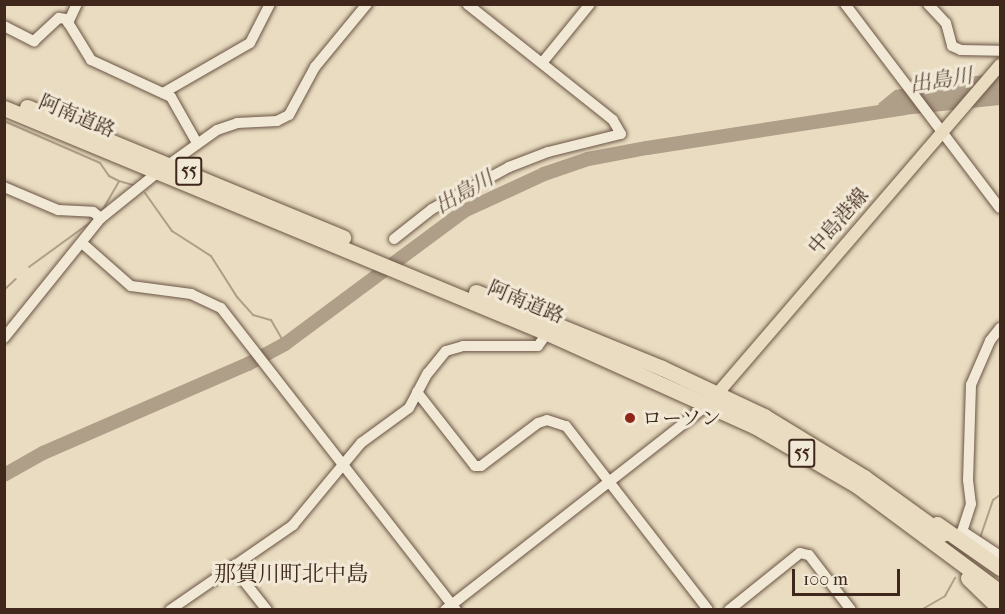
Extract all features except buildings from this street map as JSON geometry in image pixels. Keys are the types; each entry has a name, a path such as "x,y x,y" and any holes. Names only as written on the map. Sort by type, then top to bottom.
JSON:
{"highway":[{"name":"阿南道路","path":"4,98 172,164 368,253"},
{"name":"阿南道路","path":"4,108 157,173 417,273 713,398"},
{"name":"阿南道路","path":"417,273 547,333 764,416 1000,580"},
{"name":"55","path":"893,504 1000,568"},
{"name":"55","path":"893,504 1000,609"},
{"name":"阿南道路","path":"972,562 1000,592"}],"main road":[{"name":"中島港線","path":"713,398 940,132 1000,66"}],"street":[{"path":"68,23 77,4"},
{"path":"163,93 250,43 270,4"},
{"path":"4,338 101,218 157,173 197,143 237,123 277,121 289,115 315,67 367,4"},
{"path":"394,239 432,209 509,167 548,152 621,134 613,120 467,4"},
{"path":"542,63 590,4"},
{"path":"844,4 1000,208"},
{"path":"927,4 945,23 952,46 961,50 1000,51"},
{"path":"4,26 34,41 59,18 68,23 91,60 171,97 197,143"},
{"path":"4,187 58,210 93,212 101,218"},
{"path":"82,243 131,286 207,299 220,308 343,463 451,608 713,398"},
{"path":"1000,328 990,341 971,385 968,480 971,504 962,531 1000,556"},
{"path":"170,609 293,525 343,463 376,429 399,418 434,365 454,347 538,346 547,333"},
{"path":"417,392 475,466 481,466 546,420 566,426 708,609"},
{"path":"729,609 800,553 808,555 851,609"},
{"path":"232,566 267,609"}],"shaded area":[{"path":"1000,72 1000,105 894,116 878,104 895,90"}],"waterway":[{"name":"出島川","path":"4,475 43,453 248,364 285,344 464,211 544,174 588,159 647,148 904,108"},
{"path":"4,121 100,163 109,176 119,181"},
{"path":"102,211 119,181 133,185"},
{"path":"145,193 172,231 211,256 237,297 253,315 271,320 285,344"},
{"path":"29,267 91,222"},
{"path":"4,290 16,279"},
{"path":"980,538 993,500 1000,495"},
{"path":"921,610 945,596 955,578"}],"place":[{"name":"ローソン","path":"630,418"}],"district":[{"name":"那賀川町北中島","path":"291,575"}]}
